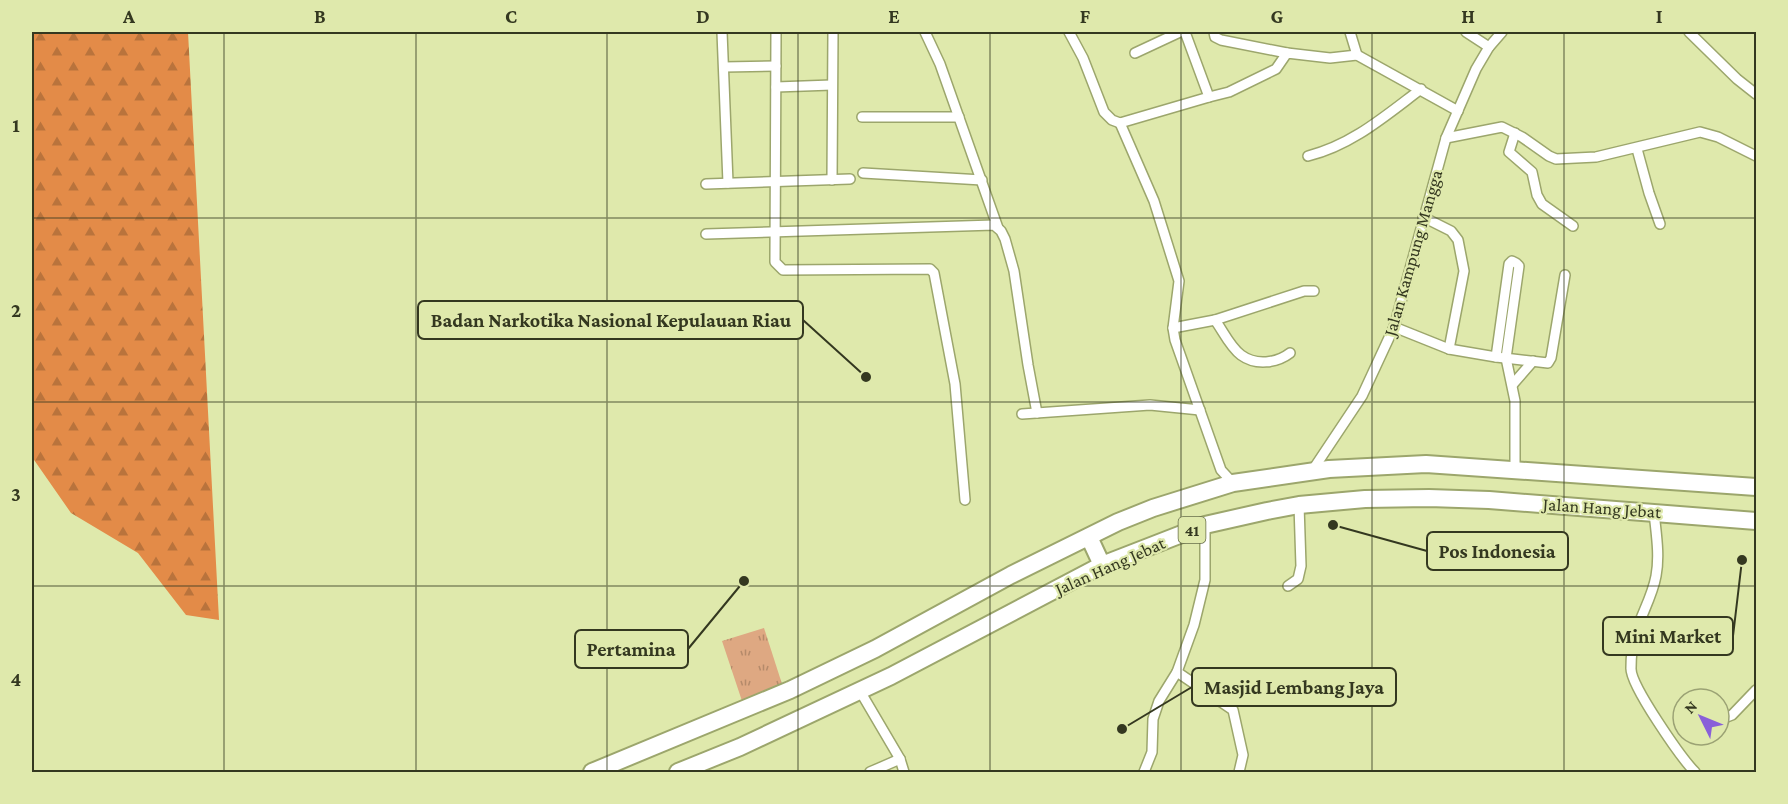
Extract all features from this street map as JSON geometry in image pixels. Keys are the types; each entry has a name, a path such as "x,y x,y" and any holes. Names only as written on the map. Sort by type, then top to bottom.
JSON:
{"highway":[{"path":"592,772 790,690 875,649 1011,575 1118,522 1233,483 1312,471 1426,464 1756,487"},
{"name":"Jalan Hang Jebat","path":"678,772 740,747 860,691 1102,566 1205,525 1299,505 1365,499 1429,498 1489,500 1756,521"},
{"path":"1089,537 1102,566"}],"street":[{"path":"722,32 728,183"},
{"path":"777,32 775,262 783,270 906,268 930,269 934,273 955,384 965,500"},
{"path":"832,180 833,32"},
{"path":"925,32 959,117 998,228 1005,239 1014,271 1037,412"},
{"path":"1069,32 1083,58 1104,112 1112,120 1120,123 1229,92 1276,69 1287,52"},
{"path":"1135,53 1180,32"},
{"path":"1185,32 1209,97"},
{"path":"1214,32 1215,37 1221,40 1287,52 1330,58 1357,55 1458,111"},
{"path":"1350,32 1357,55"},
{"path":"1467,32 1489,47"},
{"name":"Jalan Kampung Mangga","path":"1312,471 1362,396 1394,327 1446,138 1476,69 1489,47 1502,32"},
{"path":"1689,32 1737,79 1756,94"},
{"path":"724,67 776,66"},
{"path":"776,87 832,85"},
{"path":"1308,156 1325,152 1350,141 1420,89"},
{"path":"862,117 959,117"},
{"path":"1120,123 1154,201 1179,281 1173,328 1178,350 1221,470 1233,483"},
{"path":"1446,138 1498,127 1515,133 1556,159 1596,157 1705,133 1756,156"},
{"path":"1515,133 1509,152 1532,172 1536,195 1542,204 1573,226"},
{"path":"1637,149 1660,224"},
{"path":"864,173 982,180"},
{"path":"706,184 850,179"},
{"path":"1423,217 1451,231 1458,240 1464,271 1449,349"},
{"path":"706,234 994,225 998,228"},
{"path":"1501,357 1518,266 1512,261 1509,264 1501,357 1513,384 1516,417 1515,470"},
{"path":"1394,327 1449,349 1548,363 1551,358 1565,275"},
{"path":"1173,328 1215,320 1304,291 1314,291"},
{"path":"1215,320 1241,356 1268,362 1280,361 1290,353"},
{"path":"1513,384 1533,361"},
{"path":"1022,414 1150,405 1200,410"},
{"path":"1288,586 1298,579 1301,566 1299,505"},
{"path":"1654,512 1658,560 1656,577 1635,635 1630,670 1636,686 1683,758 1695,772"},
{"path":"1144,772 1152,752 1155,712 1177,672 1194,625 1205,580 1205,525"},
{"path":"1177,672 1233,710 1243,755 1239,772"},
{"path":"1731,715 1756,690"},
{"path":"860,691 900,759 904,772"},
{"path":"870,772 900,759"}],"green space":[{"path":"32,32 188,32 219,620 186,615 138,553 71,513 32,457"},
{"path":"764,628 783,687 742,701 722,641"}],"place":[{"name":"Badan Narkotika Nasional Kepulauan Riau","path":"866,377"},
{"name":"Pos Indonesia","path":"1333,525"},
{"name":"Mini Market","path":"1742,560"},
{"name":"Pertamina","path":"744,581"},
{"name":"Masjid Lembang Jaya","path":"1122,729"}]}
